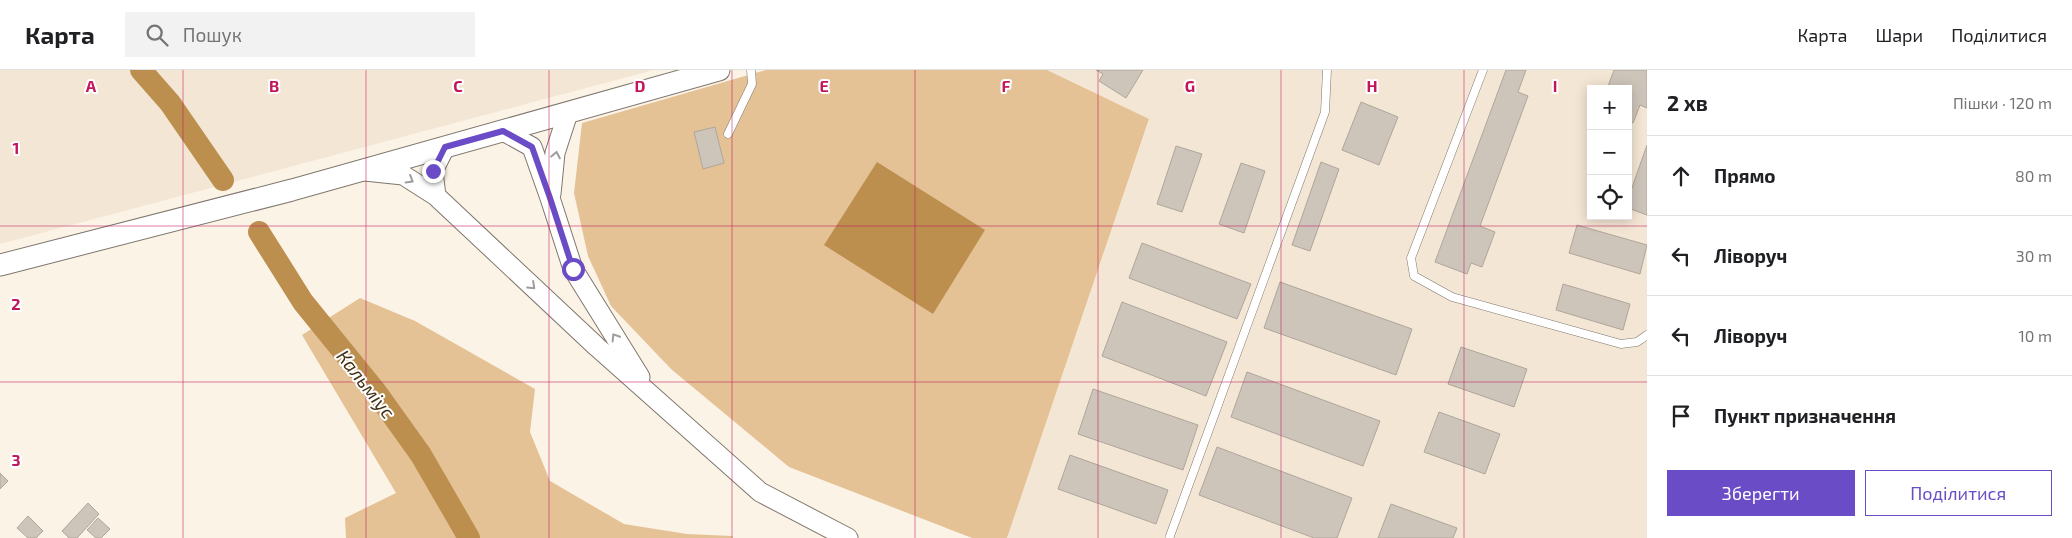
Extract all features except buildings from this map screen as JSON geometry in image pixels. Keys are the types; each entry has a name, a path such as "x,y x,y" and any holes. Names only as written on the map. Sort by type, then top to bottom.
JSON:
{"main road":[{"path":"0,265 164,224 719,70"}],"street":[{"path":"550,198 555,153 568,113"},
{"path":"503,131 532,147 573,269 650,393"},
{"path":"436,196 433,171 445,147"},
{"path":"363,170 403,175 436,196 597,347 760,492 848,538"}],"lane":[{"path":"728,134 752,84 751,70"},
{"path":"1170,536 1325,112 1327,70"},
{"path":"1483,70 1411,258 1414,276 1452,297 1621,344 1637,342 1647,335"}],"shaded area":[{"path":"0,70 654,70 0,244"},
{"path":"766,70 1047,70 1149,119 1007,538 972,538 789,467 671,369 611,306 588,256 574,193 582,123"},
{"path":"1047,70 1647,70 1647,538 1007,538 1149,120"},
{"path":"877,162 985,230 933,314 824,245"},
{"path":"360,298 415,321 535,389 530,432 550,481 624,524 687,534 732,536 733,538 346,538 345,518 396,493 302,335"}],"waterway":[{"name":"Кальміус","path":"141,70 170,103 223,180"},
{"name":"Кальміус","path":"259,232 303,302 376,392 421,455 469,538"}],"route":[{"path":"433,171 445,147 503,131 532,147 573,269"}]}
